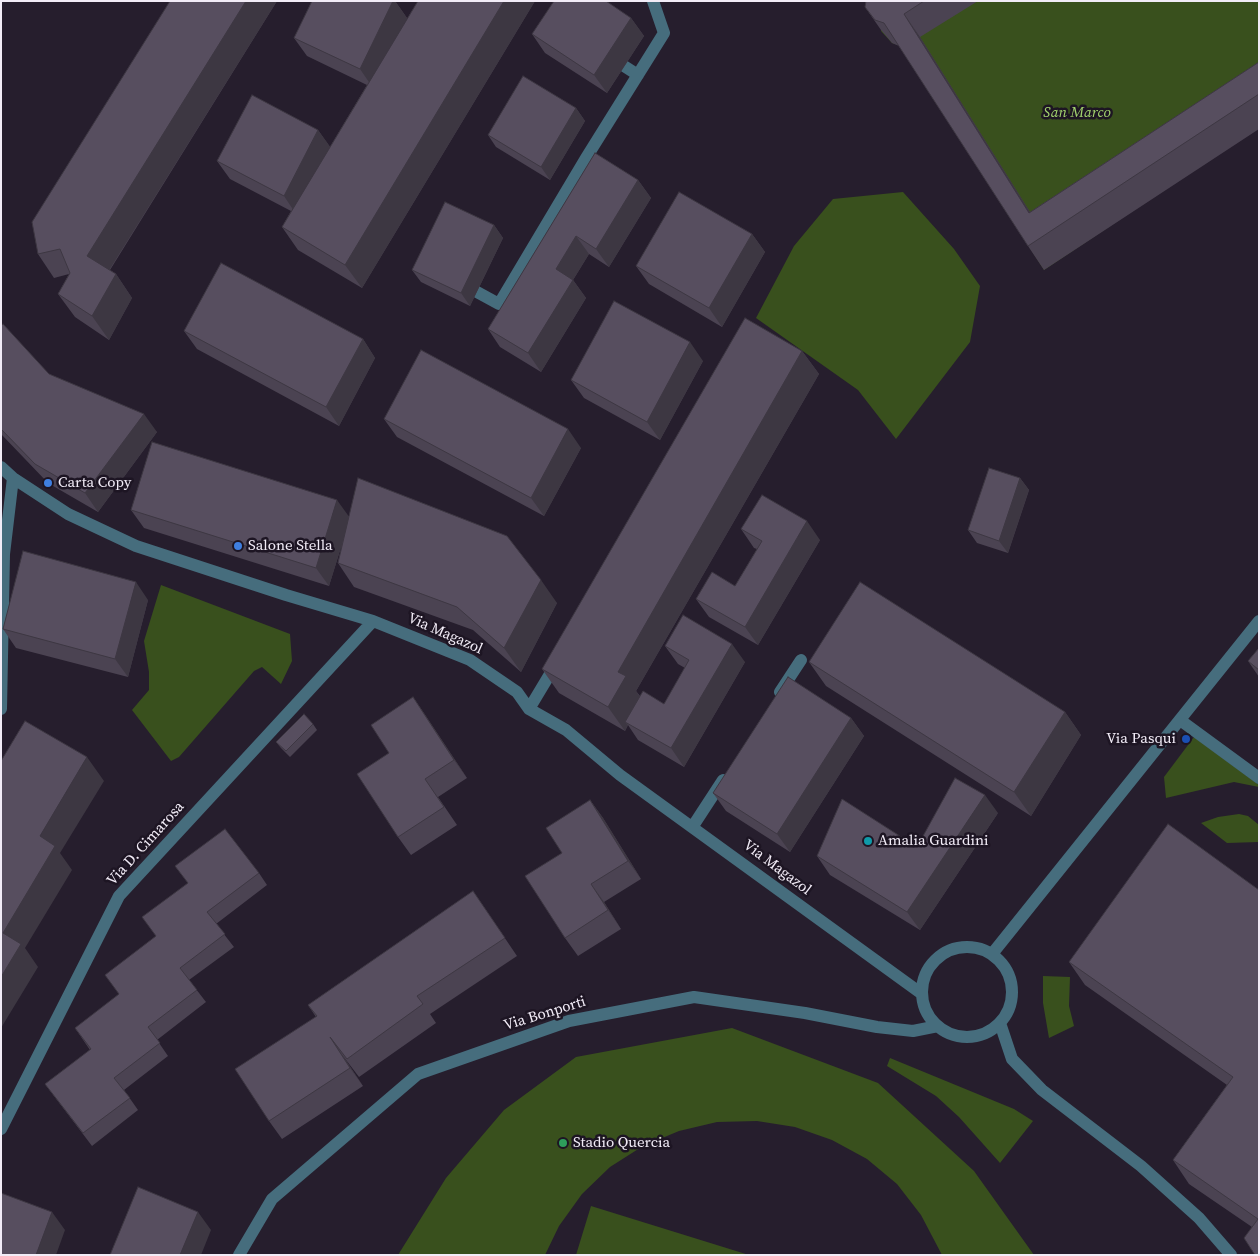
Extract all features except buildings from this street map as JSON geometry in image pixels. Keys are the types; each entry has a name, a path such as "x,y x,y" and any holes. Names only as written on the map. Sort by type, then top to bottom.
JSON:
{"street":[{"path":"477,292 499,304 664,33 653,1"},
{"path":"624,66 638,75"},
{"name":"Via Magazol","path":"1,467 14,478 68,514 136,546 373,621 470,660 517,692 529,709 566,730 620,775 922,994"},
{"path":"1,709 4,554 14,478"},
{"path":"992,954 1259,620"},
{"name":"Via D. Cimarosa","path":"1,1129 119,896 373,621"},
{"path":"529,709 564,651"},
{"path":"774,702 801,660"},
{"path":"1180,720 1259,778"},
{"path":"692,826 730,768"},
{"path":"974,947 992,954 1006,968 1012,987 1010,1006 1000,1023 986,1033 970,1037 952,1034 938,1026 927,1012 922,994 925,975 936,958 954,948 974,947"},
{"name":"Via Bonporti","path":"239,1255 272,1200 418,1074 569,1021 694,997 805,1013 886,1028 913,1031 938,1026"},
{"path":"1000,1023 1012,1059 1042,1090 1141,1166 1199,1218 1231,1255"}],"green space":[{"name":"San Marco","path":"925,1 1259,1 1259,127 1044,270 901,46 892,43 881,31 883,18"},
{"path":"903,192 954,249 980,286 970,342 896,439 858,390 756,318 794,246 833,199"},
{"path":"161,585 290,634 292,661 281,684 262,667 254,671 179,757 171,761 132,710 149,690 149,672 144,641"},
{"path":"1194,737 1259,785 1259,787 1234,782 1166,798 1164,777"},
{"path":"1239,814 1248,816 1259,825 1259,842 1227,843 1201,823 1218,817"},
{"path":"1043,976 1070,977 1069,1006 1074,1026 1049,1038 1043,1003"},
{"name":"Stadio Quercia","path":"732,1028 878,1083 974,1171 1034,1255 942,1255 921,1215 897,1184 867,1159 832,1140 795,1127 757,1121 717,1122 679,1131 643,1146 610,1167 582,1194 559,1226 545,1255 398,1255 446,1178 504,1110 576,1057"},
{"path":"890,1058 1014,1109 1033,1121 1000,1163 959,1117 936,1096 887,1066"},
{"path":"591,1206 749,1255 576,1255"}],"place":[{"name":"Carta Copy","path":"48,483"},
{"name":"Salone Stella","path":"238,546"},
{"name":"Via Pasqui","path":"1186,739"},
{"name":"Amalia Guardini","path":"868,841"},
{"name":"Stadio Quercia","path":"563,1143"}]}
